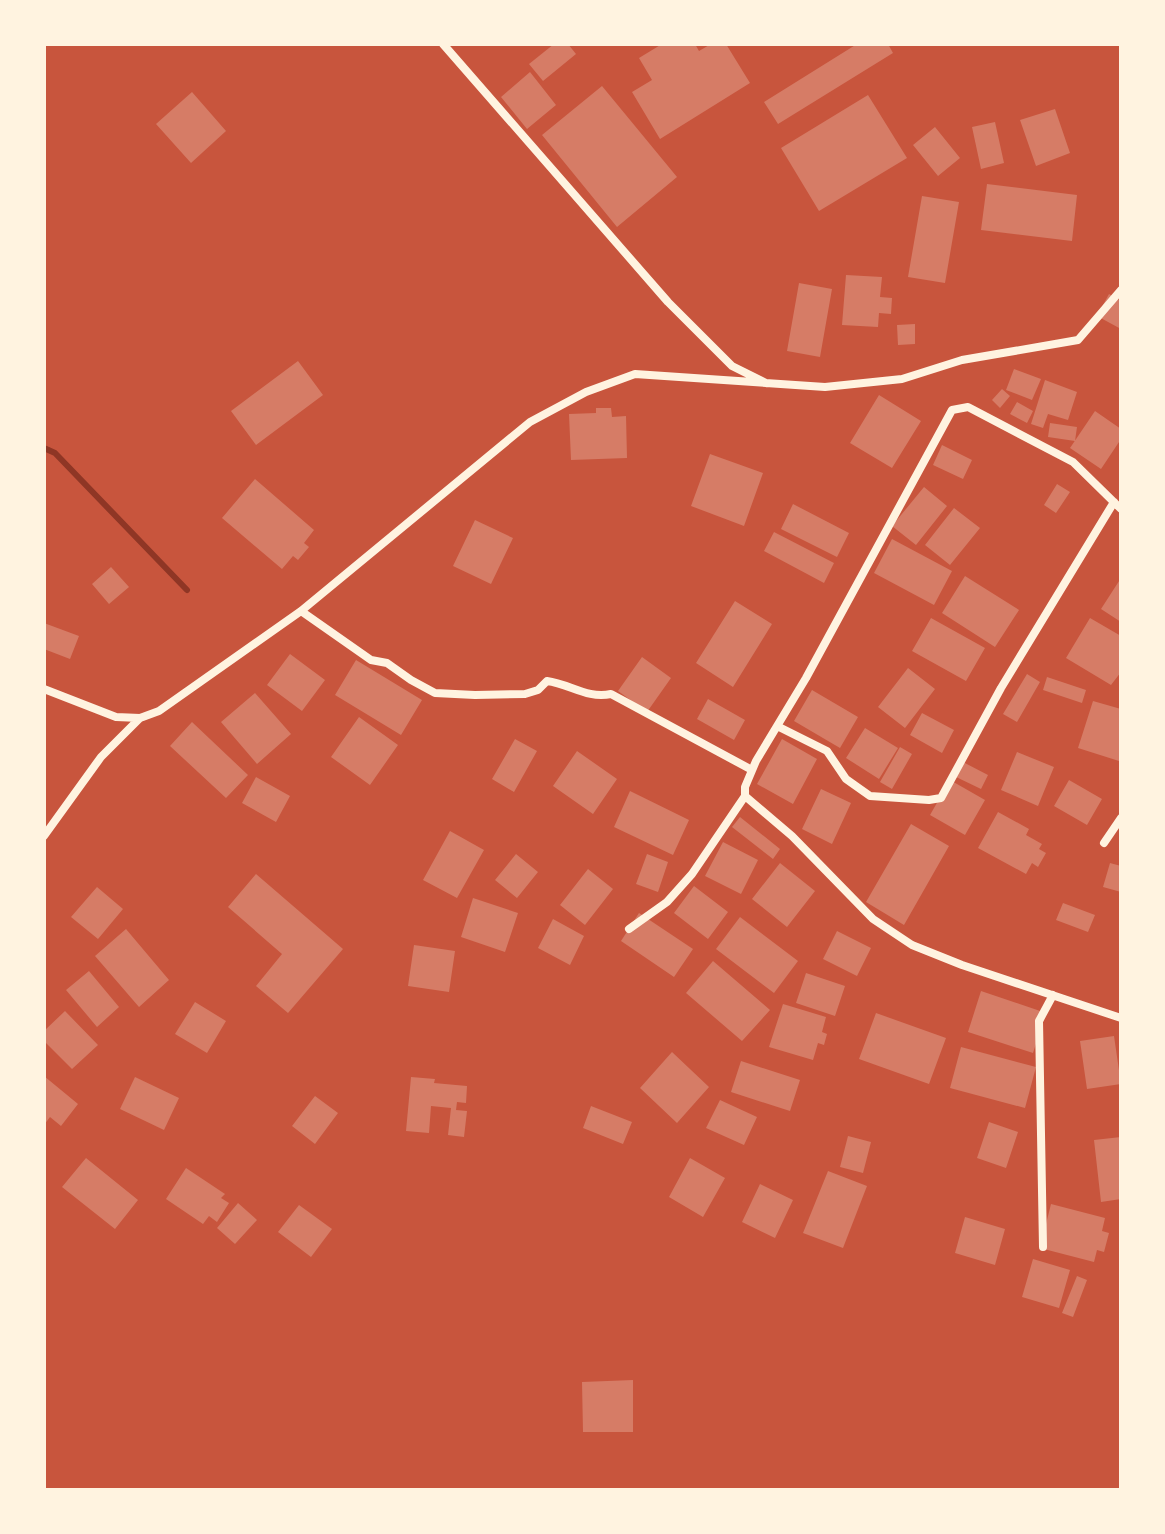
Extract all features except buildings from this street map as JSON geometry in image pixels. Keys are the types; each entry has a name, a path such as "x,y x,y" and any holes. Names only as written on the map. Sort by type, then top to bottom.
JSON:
{"street":[{"path":"443,44 668,302 732,366 770,385"},
{"path":"44,836 101,757 140,718 169,705 301,611 530,422 586,392 635,374 825,387 902,379 962,360 1078,340 1121,290"},
{"path":"629,929 667,902 692,874 745,796 752,770 952,410 968,407 1073,462 1118,506 1001,688 941,798 870,796 846,779 827,751 777,726"},
{"path":"301,611 371,660 387,663 435,693 525,694 538,690 547,681 563,683 595,697 611,694 752,770"},
{"path":"44,689 116,717 140,718"},
{"path":"745,796 792,836 873,919 912,945 1121,1018"},
{"path":"1104,843 1121,818"},
{"path":"1043,1247 1039,1021 1053,995"}],"waterway":[{"path":"44,448 55,453 187,590"}]}
